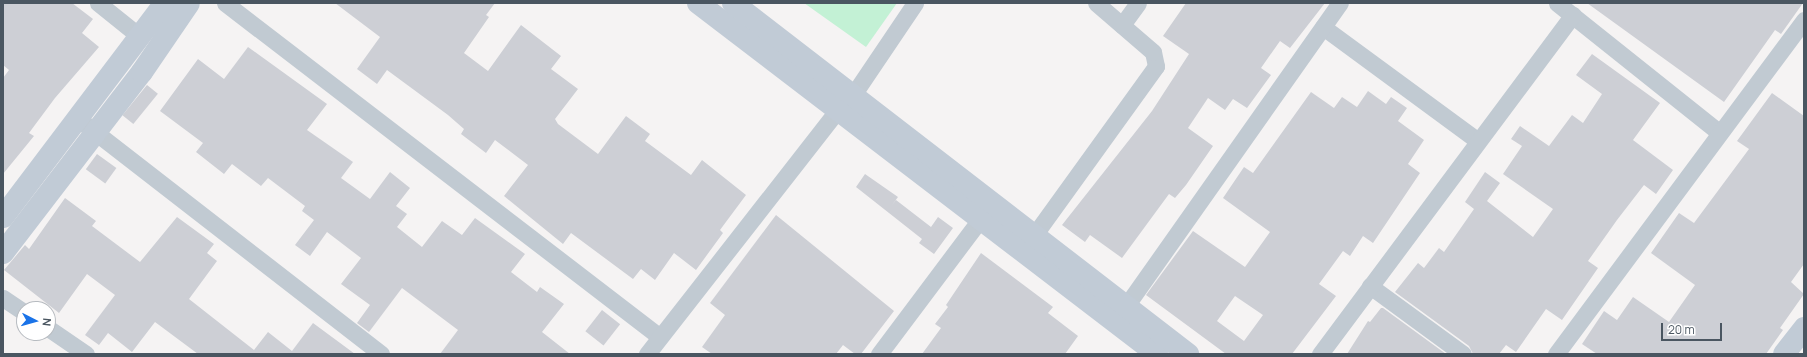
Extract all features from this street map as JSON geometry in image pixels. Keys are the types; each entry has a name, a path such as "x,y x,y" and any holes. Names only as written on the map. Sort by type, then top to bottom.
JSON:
{"main road":[{"path":"3,217 165,3"},
{"path":"3,253 96,133 189,3"},
{"path":"698,3 837,111 981,218 1157,354"},
{"path":"733,3 1035,234 1188,354"},
{"path":"1784,354 1804,328"}],"street":[{"path":"98,3 139,36"},
{"path":"225,3 660,337"},
{"path":"647,354 837,111 853,95 915,3"},
{"path":"1035,234 1151,76 1156,66 1153,52 1096,3"},
{"path":"1122,25 1138,3"},
{"path":"1126,306 1340,3"},
{"path":"1557,3 1720,133"},
{"path":"1320,354 1477,140 1573,15"},
{"path":"1556,354 1804,20"},
{"path":"1323,27 1477,140"},
{"path":"77,118 380,354"},
{"path":"879,354 981,218"},
{"path":"1370,286 1463,354"},
{"path":"3,298 16,307"},
{"path":"56,333 86,354"}],"green space":[{"path":"804,3 897,3 866,47"}],"building":[{"path":"3,3 72,3 93,19 82,33 99,47 55,98 29,133 34,136 3,174 3,78 9,70 3,65"},
{"path":"335,3 495,3 486,15 489,17 464,53 488,71 521,25 561,56 551,69 578,89 555,119 558,124 598,154 626,116 650,134 645,141 691,175 702,160 746,195 720,230 723,233 696,270 674,253 655,280 641,269 633,279 571,233 563,244 504,196 528,165 495,140 486,153 461,134 464,129 448,115 387,70 377,84 357,69 380,37"},
{"path":"1186,3 1325,3 1290,48 1280,41 1261,68 1271,75 1247,108 1233,99 1225,110 1208,98 1188,128 1213,146 1186,185 1175,198 1169,194 1122,258 1090,235 1085,242 1062,225 1152,111 1189,54 1163,36"},
{"path":"1587,3 1803,3 1781,34 1775,30 1724,102"},
{"path":"248,47 327,104 307,130 353,162 341,178 370,199 390,172 410,188 396,206 407,214 397,227 422,247 442,221 462,235 475,218 525,254 511,272 537,292 540,287 564,304 542,332 570,354 440,354 458,330 402,288 369,332 357,323 370,305 341,284 361,258 327,232 310,256 295,245 314,220 302,211 305,206 268,178 261,186 232,164 224,174 196,152 203,143 160,111 198,59 224,79"},
{"path":"1592,54 1660,103 1633,140 1673,170 1656,194 1644,185 1617,220 1588,261 1598,268 1562,320 1546,309 1516,352 1506,345 1499,354 1473,354 1469,346 1395,292 1418,263 1424,268 1439,248 1444,252 1474,209 1465,202 1485,172 1500,183 1487,201 1533,237 1553,209 1503,174 1522,146 1511,139 1520,126 1549,146 1572,115 1583,123 1602,94 1576,75"},
{"path":"147,85 158,94 133,124 122,115"},
{"path":"1368,91 1386,104 1391,97 1407,108 1398,121 1424,140 1408,164 1420,173 1373,243 1363,236 1350,256 1343,251 1319,284 1336,296 1292,354 1226,354 1146,295 1193,231 1245,267 1270,232 1223,198 1244,167 1253,173 1311,92 1334,108 1342,97 1357,107","holes":["1235,296 1263,315 1244,341 1217,321"]},
{"path":"1772,93 1804,116 1804,264 1791,282 1804,294 1780,328 1783,330 1766,354 1597,354 1582,344 1604,311 1617,320 1633,297 1669,322 1695,285 1651,253 1679,213 1694,223 1749,149 1737,141"},
{"path":"97,154 116,168 105,183 86,169"},
{"path":"865,174 898,197 892,205 896,200 931,227 938,217 953,228 934,254 919,243 922,239 856,187"},
{"path":"65,198 96,221 92,226 140,262 177,217 214,244 207,253 217,261 189,299 254,350 268,332 292,351 313,323 355,354 198,354 155,322 132,352 108,333 99,345 85,335 115,295 87,274 59,313 56,311 56,301 44,301 4,270 25,245 29,249"},
{"path":"776,215 894,311 861,354 855,354 843,345 836,354 712,354 702,347 725,315 710,303"},
{"path":"981,253 1053,307 1048,313 1078,336 1065,354 922,354 941,328 935,324 948,307 946,305"},
{"path":"1381,308 1446,354 1347,354 1368,321 1370,322"},
{"path":"602,310 620,324 604,345 585,331"}]}
